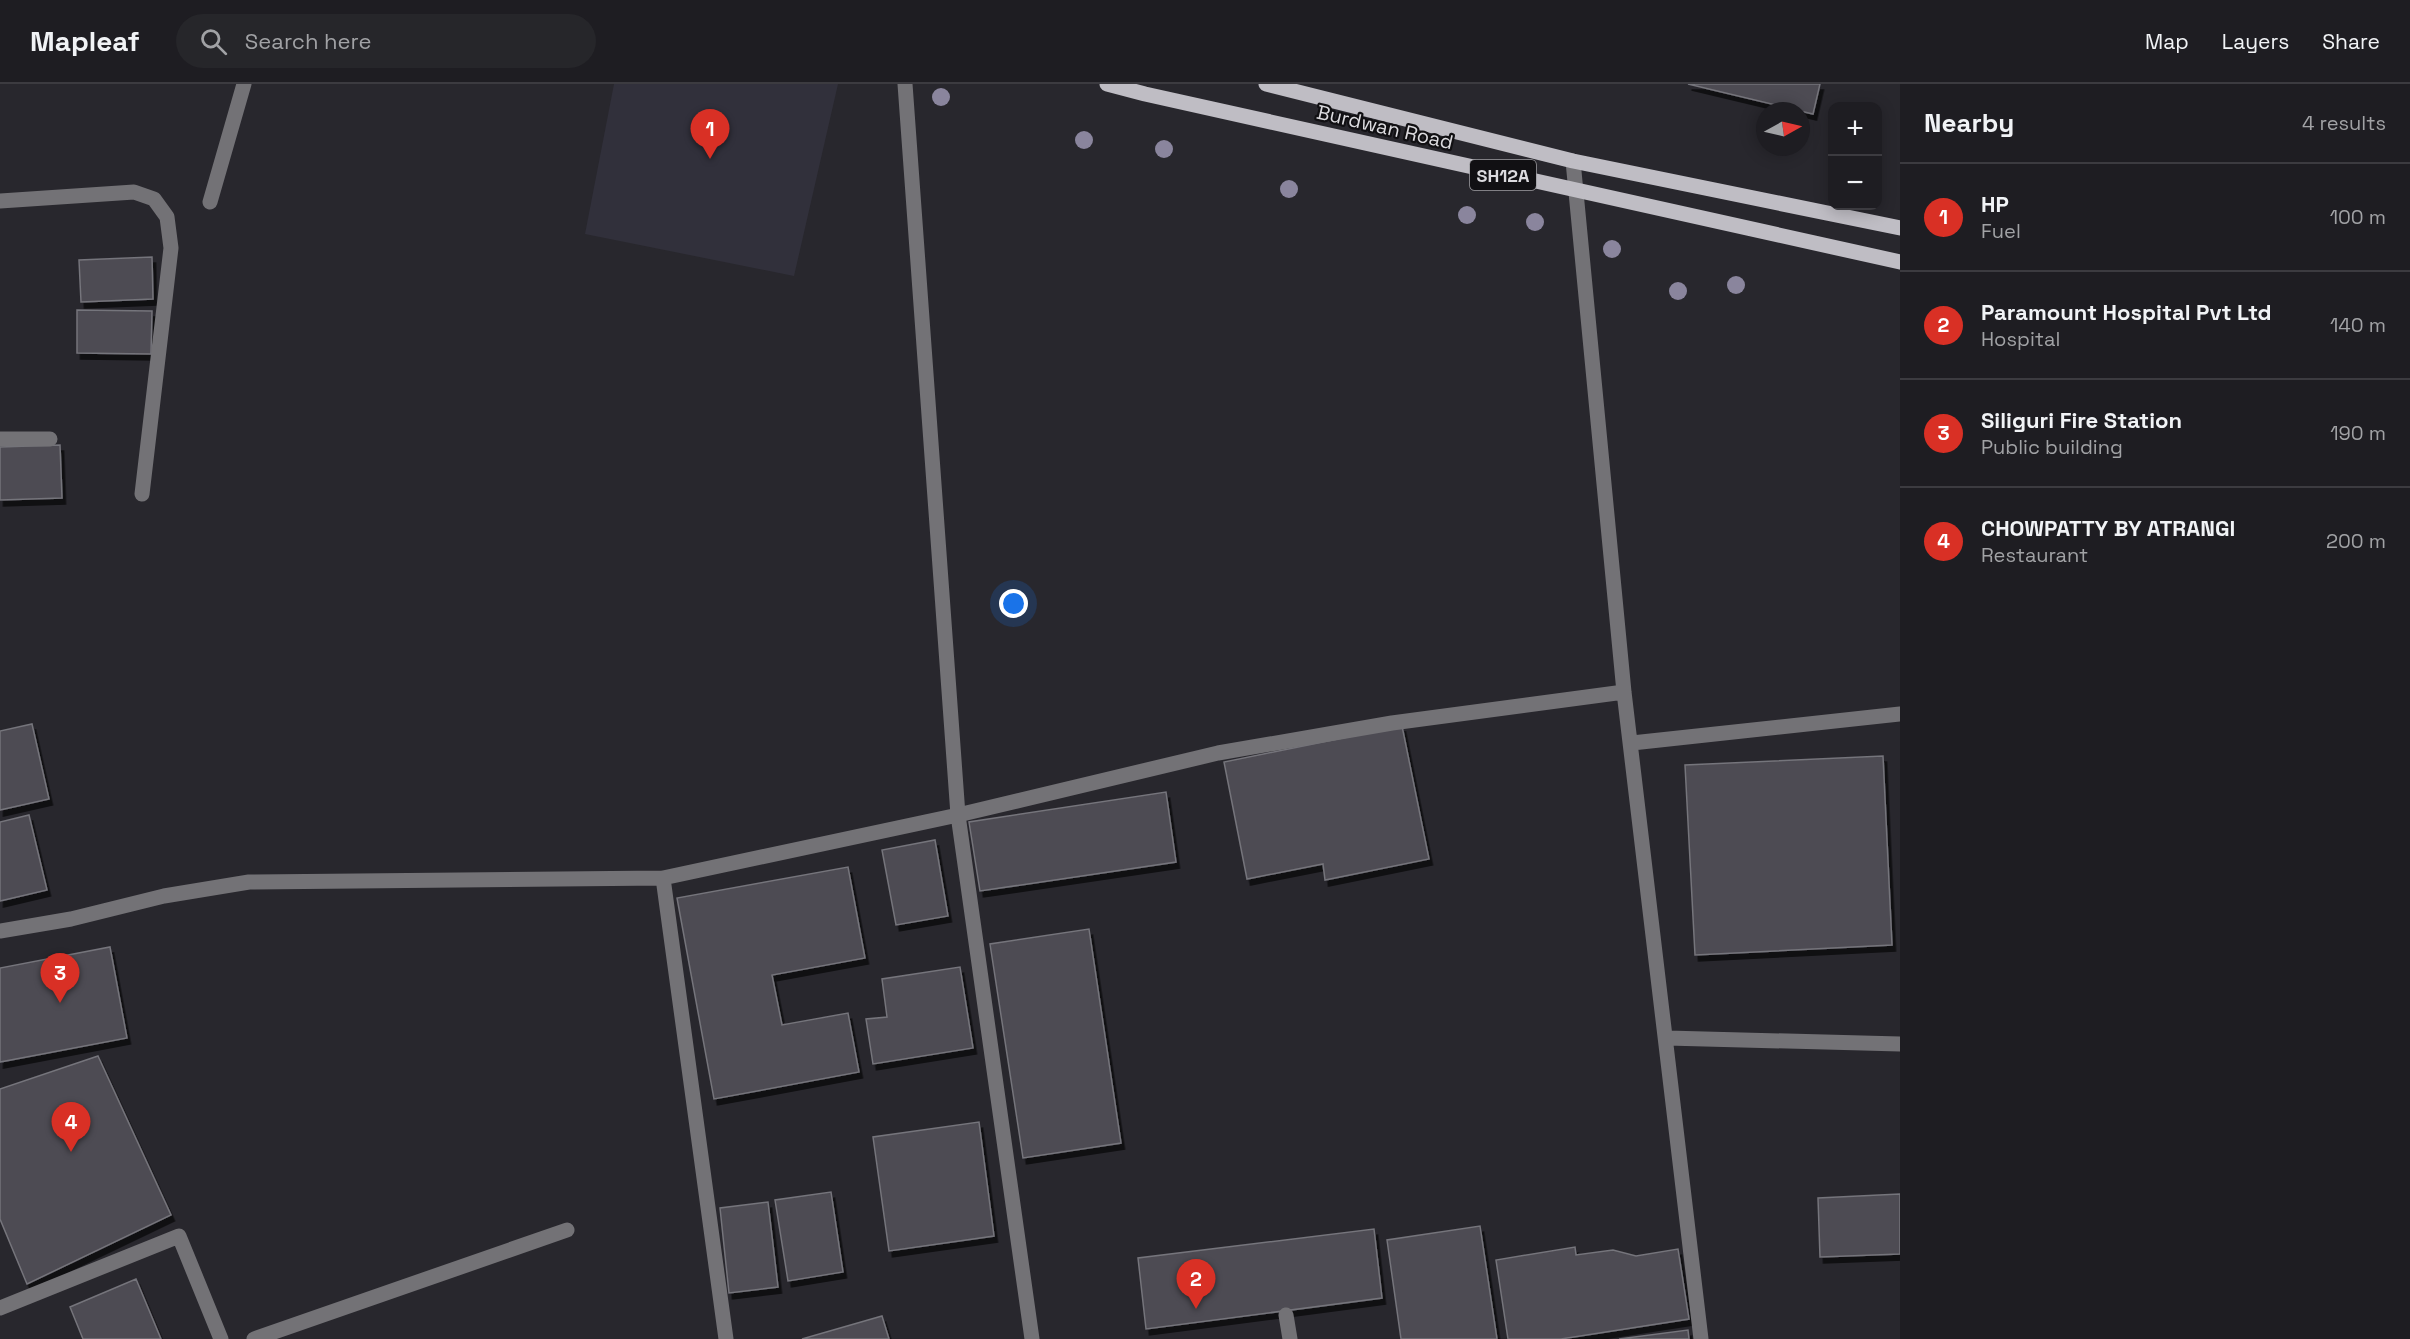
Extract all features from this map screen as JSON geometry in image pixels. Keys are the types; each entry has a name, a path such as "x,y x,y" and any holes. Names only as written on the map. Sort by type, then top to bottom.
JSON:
{"main road":[{"name":"Burdwan Road","path":"1107,84 1900,262"},
{"name":"Burdwan Road","path":"1266,84 1573,160 1900,228"}],"street":[{"path":"210,201 244,84"},
{"path":"905,84 958,815 1032,1339"},
{"path":"1573,160 1624,692 1632,742 1701,1339"},
{"path":"0,201 134,192 154,199 167,217 171,248 142,494"},
{"path":"0,439 51,439"},
{"path":"0,931 71,919 164,896 249,882 663,878 958,815 1218,753 1392,723 1624,692"},
{"path":"1632,742 1900,714"},
{"path":"663,878 726,1339"},
{"path":"1667,1038 1900,1044"},
{"path":"254,1339 567,1230"},
{"path":"0,1308 179,1236 221,1339"},
{"path":"1286,1316 1290,1339"}],"shaded area":[{"path":"614,84 838,84 794,276 585,234"}],"building":[{"path":"1688,84 1820,84 1813,114 1810,113 1810,102 1763,102"},
{"path":"152,257 153,299 81,302 79,260"},
{"path":"77,310 152,311 151,354 77,353"},
{"path":"60,445 62,498 0,500 0,447"},
{"path":"32,724 49,799 0,810 0,731"},
{"path":"1402,726 1429,859 1325,880 1323,864 1247,879 1224,762"},
{"path":"1883,756 1892,945 1695,955 1685,765"},
{"path":"1166,792 1176,862 980,891 969,822"},
{"path":"29,815 47,890 0,901 0,822"},
{"path":"935,840 948,916 896,925 882,850"},
{"path":"848,867 865,958 772,975 782,1025 848,1013 859,1072 714,1099 677,898"},
{"path":"1089,929 1121,1143 1023,1158 990,944"},
{"path":"110,947 127,1038 0,1062 0,968"},
{"path":"960,967 973,1048 873,1064 866,1019 887,1017 882,979"},
{"path":"98,1056 171,1215 27,1284 0,1219 0,1089"},
{"path":"979,1122 994,1236 889,1251 873,1137"},
{"path":"831,1192 843,1272 788,1281 775,1200"},
{"path":"1900,1194 1900,1254 1820,1257 1818,1198"},
{"path":"768,1202 778,1287 729,1293 720,1208"},
{"path":"1480,1226 1497,1339 1401,1339 1387,1240"},
{"path":"1374,1229 1382,1298 1146,1329 1138,1258"},
{"path":"1575,1247 1576,1255 1613,1250 1636,1256 1678,1249 1689,1319 1561,1339 1508,1339 1496,1260"},
{"path":"136,1279 161,1339 83,1339 70,1307"},
{"path":"882,1316 889,1339 802,1339"},
{"path":"1688,1330 1689,1339 1619,1339"}],"place":[{"name":"HP","path":"710,159"},
{"name":"Siliguri Fire Station","path":"60,1003"},
{"name":"CHOWPATTY BY ATRANGI","path":"71,1152"},
{"name":"Paramount Hospital Pvt Ltd","path":"1196,1309"}]}
